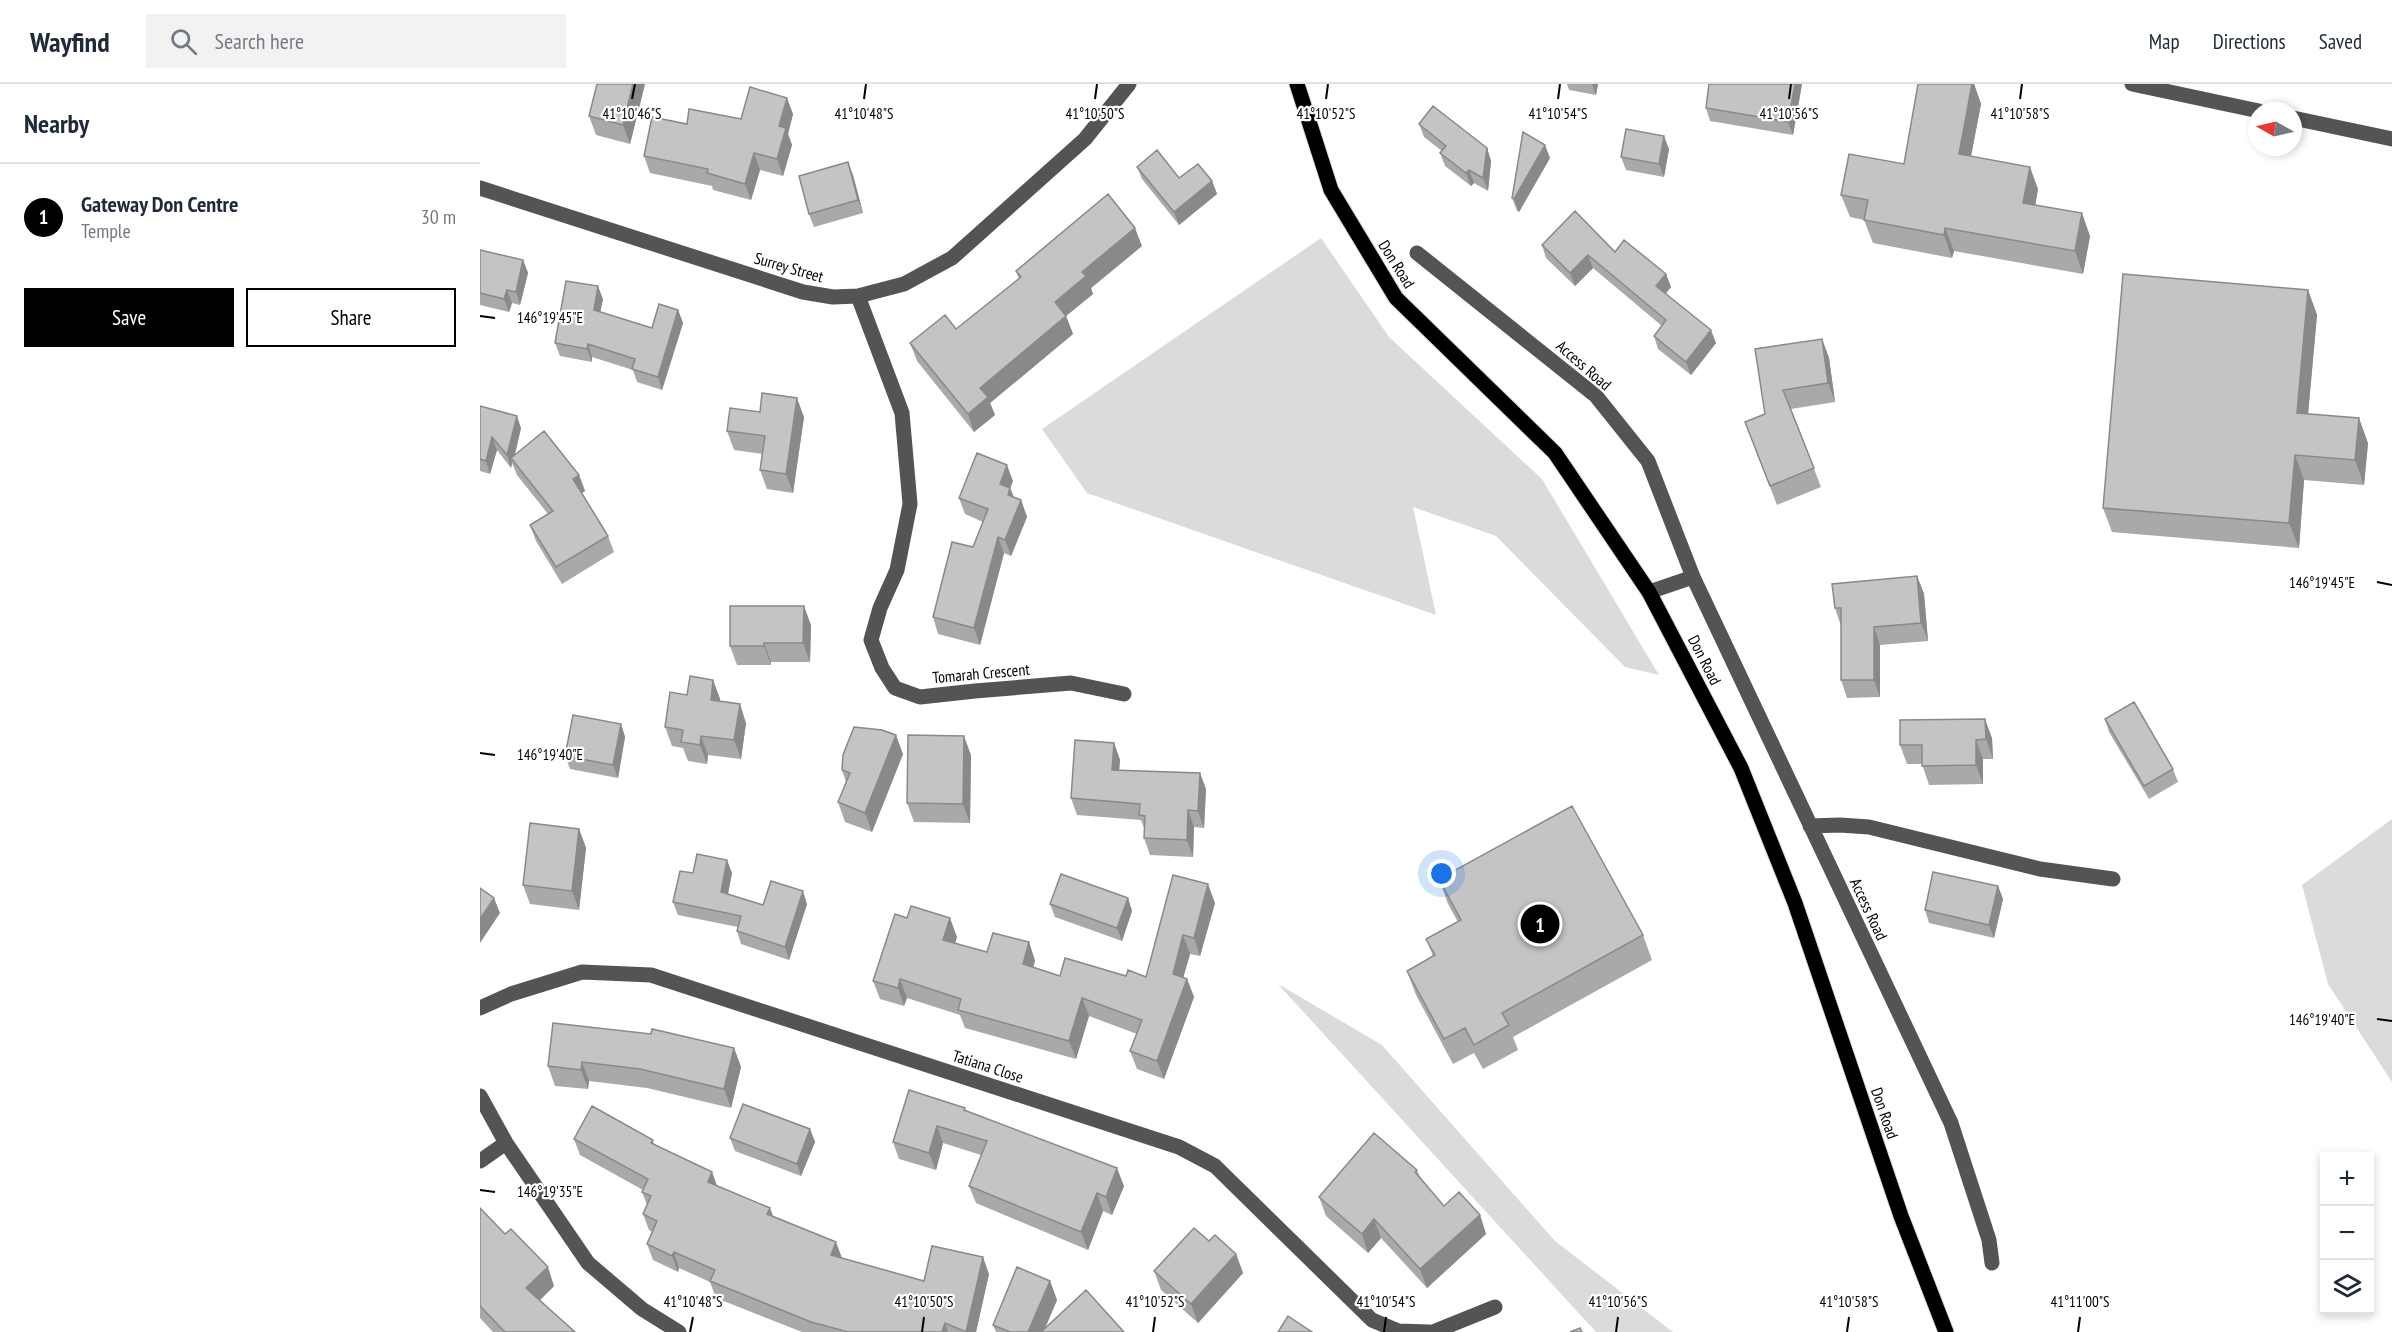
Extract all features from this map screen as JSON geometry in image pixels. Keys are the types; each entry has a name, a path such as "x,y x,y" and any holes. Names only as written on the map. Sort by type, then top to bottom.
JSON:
{"main road":[{"name":"Don Road","path":"1297,84 1331,190 1396,298 1555,453 1649,592 1741,768 1794,903 1901,1216 1946,1332"}],"street":[{"name":"Surrey Street","path":"480,188 803,292 833,297 858,296 904,284 952,258 1085,139 1129,84"},
{"path":"2132,84 2248,109"},
{"path":"2302,120 2392,140"},
{"name":"Access Road","path":"1417,253 1596,396 1648,461 1693,577 1950,1123 1989,1240 1992,1263"},
{"name":"Tomarah Crescent","path":"858,296 903,413 910,504 897,570 880,608 872,640 882,668 895,688 920,697 1071,683 1124,694"},
{"path":"1649,592 1693,577"},
{"path":"1810,826 1869,827 2040,869 2113,879"},
{"name":"Tatiana Close","path":"480,1008 511,994 582,972 651,975 1179,1147 1215,1166 1372,1320 1398,1331 1431,1332 1495,1307"},
{"path":"480,1096 506,1143 588,1263 642,1309 679,1332"},
{"path":"480,1161 506,1143"}],"shaded area":[{"path":"1321,238 1389,337 1542,479 1659,675 1625,667 1496,536 1413,507 1436,615 1087,493 1042,429"},
{"path":"2392,819 2392,1082 2328,984 2302,885"},
{"path":"1278,984 1382,1045 1555,1241 1673,1332 1596,1332"}],"building":[{"path":"597,84 633,84 623,125 589,116"},
{"path":"1709,84 1795,84 1788,122 1706,108"},
{"path":"1918,84 1972,84 1959,154 2030,167 2023,203 2082,213 2075,251 1945,228 1944,235 1864,220 1868,200 1841,195 1849,154 1904,164"},
{"path":"750,87 787,98 779,126 786,128 777,159 754,153 745,184 707,173 708,169 644,156 652,117 687,124 689,109 741,119"},
{"path":"1433,106 1487,148 1483,178 1469,170 1466,173 1440,153 1446,146 1419,124"},
{"path":"1626,129 1664,136 1659,164 1621,157"},
{"path":"1523,132 1545,145 1514,199 1512,198"},
{"path":"1157,150 1179,178 1198,164 1212,181 1174,212 1137,167"},
{"path":"848,162 858,200 809,214 799,176"},
{"path":"1108,194 1135,228 1082,272 1086,276 1055,302 1066,316 980,388 988,397 968,414 910,343 945,315 956,329 1021,277 1016,271"},
{"path":"1575,211 1615,252 1624,240 1666,274 1656,286 1711,330 1686,362 1654,336 1666,320 1588,255 1570,273 1542,245"},
{"path":"480,250 523,260 516,292 507,290 504,299 480,293"},
{"path":"2123,274 2308,290 2297,413 2359,418 2355,460 2295,455 2289,523 2103,508"},
{"path":"566,281 598,286 594,310 652,328 659,304 678,310 658,377 632,369 635,359 588,344 587,349 555,343"},
{"path":"1822,339 1828,383 1783,390 1814,468 1770,486 1745,422 1765,414 1755,349"},
{"path":"762,393 797,398 786,474 760,470 765,436 727,431 730,408 760,412"},
{"path":"480,406 517,416 507,455 492,437 486,461 480,459"},
{"path":"544,431 579,475 573,479 608,536 556,567 530,525 553,511 511,458"},
{"path":"977,453 1007,465 1000,484 1010,488 1008,495 1021,500 1005,540 998,537 974,628 933,617 952,542 973,547 988,509 959,498"},
{"path":"1917,576 1921,623 1874,627 1874,680 1841,680 1841,608 1835,608 1832,584"},
{"path":"730,606 804,606 803,643 730,646"},
{"path":"690,676 713,680 711,700 740,704 734,740 701,736 700,745 681,742 683,730 665,727 670,692 687,695"},
{"path":"2134,702 2173,769 2144,786 2105,719"},
{"path":"573,715 621,724 613,765 565,756"},
{"path":"1985,719 1986,739 1976,740 1976,765 1922,766 1922,745 1900,745 1900,720"},
{"path":"854,727 882,730 896,735 865,813 838,802 850,773 842,770 843,755"},
{"path":"908,735 964,736 963,804 907,803"},
{"path":"1075,740 1114,743 1112,770 1200,773 1198,811 1188,810 1187,840 1144,838 1145,816 1139,815 1140,804 1071,798"},
{"path":"1572,806 1643,935 1502,1013 1509,1025 1474,1045 1465,1028 1444,1039 1407,971 1435,955 1426,939 1461,920 1439,879"},
{"path":"530,823 579,829 572,891 523,885"},
{"path":"697,854 727,860 721,892 763,905 771,881 803,891 785,947 737,931 741,916 673,902 680,871 693,873"},
{"path":"1933,872 1998,886 1989,925 1925,910"},
{"path":"1061,874 1128,898 1117,928 1050,904"},
{"path":"1173,875 1208,884 1194,938 1183,935 1173,974 1187,979 1157,1061 1130,1051 1142,1020 1082,998 1069,1041 958,1010 961,999 900,979 898,988 873,981 895,914 907,918 911,906 950,918 943,940 987,952 993,933 1029,942 1023,964 1060,976 1065,958 1126,976 1128,970 1146,977"},
{"path":"480,888 494,898 480,919"},
{"path":"553,1023 651,1034 652,1029 734,1048 724,1089 640,1069 582,1062 581,1070 548,1066"},
{"path":"909,1090 965,1108 964,1110 1117,1168 1106,1197 1097,1193 1081,1232 969,1186 987,1141 937,1126 929,1153 893,1142"},
{"path":"743,1104 810,1129 797,1164 730,1138"},
{"path":"592,1106 653,1140 651,1143 712,1172 708,1182 770,1208 767,1214 836,1242 831,1255 924,1281 932,1246 983,1257 966,1332 945,1323 942,1332 848,1332 811,1322 710,1281 715,1270 674,1252 672,1256 647,1244 657,1221 643,1214 651,1196 642,1192 648,1179 574,1139"},
{"path":"1374,1133 1417,1170 1415,1172 1444,1206 1459,1192 1480,1215 1420,1269 1374,1219 1362,1234 1319,1197"},
{"path":"480,1208 505,1234 511,1229 548,1267 526,1288 575,1332 505,1332 480,1306"},
{"path":"1194,1228 1209,1241 1215,1235 1236,1254 1191,1304 1154,1271"},
{"path":"1017,1267 1050,1281 1028,1332 1010,1332 993,1325"},
{"path":"1086,1290 1124,1332 1041,1332"},
{"path":"1288,1316 1312,1332 1278,1332"},
{"path":"1580,1328 1582,1332 1570,1332"}],"place":[{"name":"Gateway Don Centre","path":"1540,924"}]}
